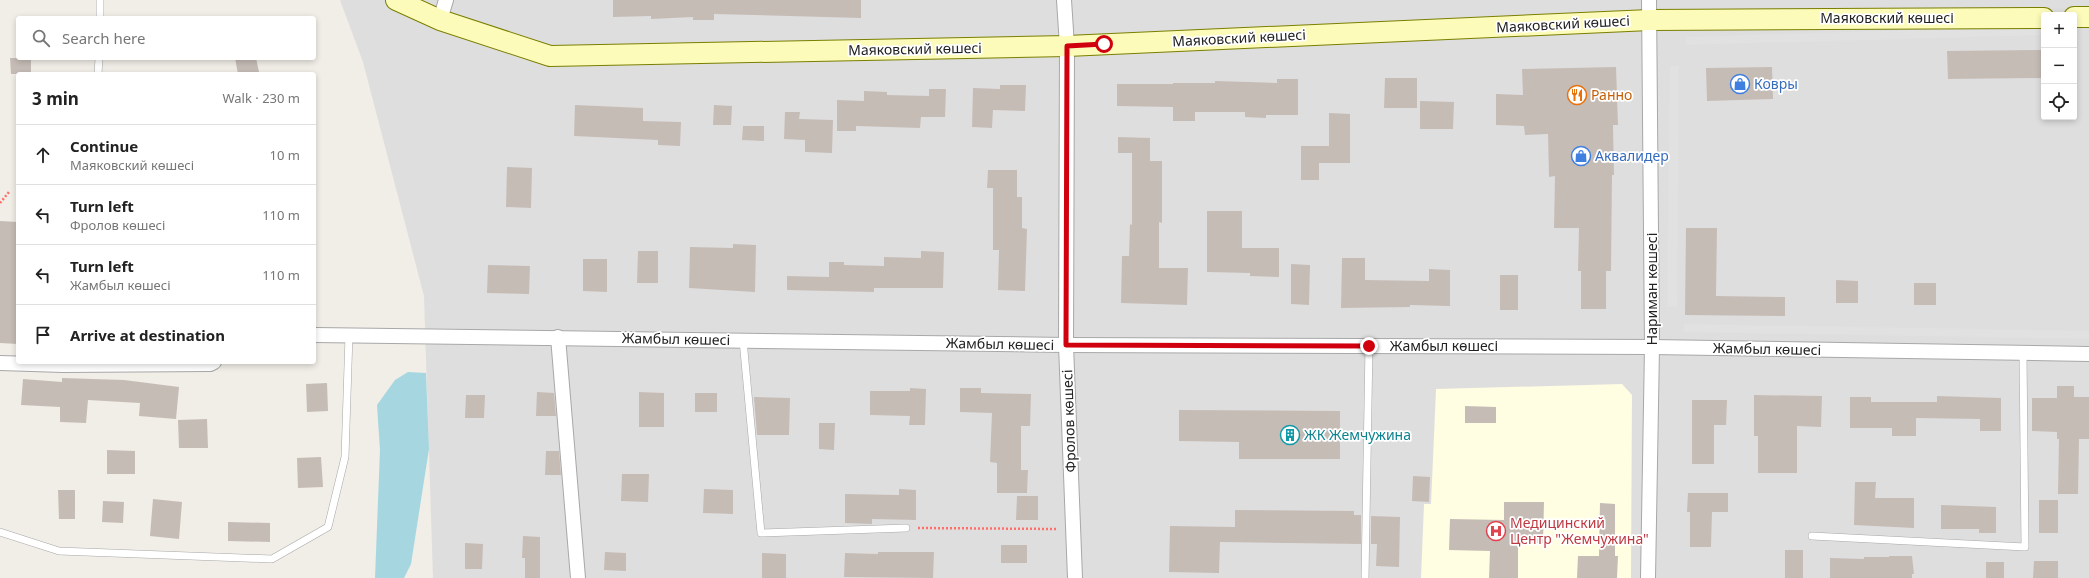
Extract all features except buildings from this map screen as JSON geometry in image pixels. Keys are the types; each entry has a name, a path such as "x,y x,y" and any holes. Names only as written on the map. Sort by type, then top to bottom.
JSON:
{"main road":[{"name":"Маяковский көшесі","path":"396,0 440,20 550,56 1067,46 1650,20 2041,18"},
{"path":"2077,17 2089,17"}],"street":[{"path":"440,20 446,0"},
{"name":"Фролов көшесі","path":"1064,0 1067,46 1066,345 1075,578"},
{"name":"Нариман көшесі","path":"1648,578 1652,347 1649,0"},
{"name":"Жамбыл көшесі","path":"316,335 558,337 1066,345 1652,347 2089,354"},
{"path":"558,337 578,578"},
{"path":"0,363 16,363"},
{"path":"36,364 210,364"}],"lane":[{"path":"100,0 100,16"},
{"path":"98,72 99,60"},
{"path":"0,532 59,552 272,559 328,527 345,457 348,335"},
{"path":"743,340 761,533 906,528"},
{"path":"1365,578 1369,346"},
{"path":"1812,536 2025,547 2023,353"}],"path":[{"path":"0,203 9,192"},
{"path":"906,528 1073,529"}],"shaded area":[{"path":"340,0 2089,0 2089,578 433,578 424,296 363,62"},
{"path":"2041,26 2041,35 1686,45 1686,37"},
{"path":"1670,66 1679,66 1677,307 1667,307"},
{"path":"1684,324 2089,331 2089,339 1684,332"},
{"path":"1622,384 1632,395 1631,578 1421,578 1424,504 1431,504 1436,389"}],"water":[{"path":"408,372 426,373 429,449 411,564 404,578 375,578 380,450 377,405 395,380"}],"place":[{"name":"Ковры","path":"1740,84"},
{"name":"Ранно","path":"1577,95"},
{"name":"Аквалидер","path":"1581,156"},
{"name":"ЖК Жемчужина","path":"1290,435"},
{"name":"Медицинский Центр \"Жемчужина\"","path":"1496,531"}],"route":[{"path":"1104,44 1067,46 1066,345 1369,346"}]}
